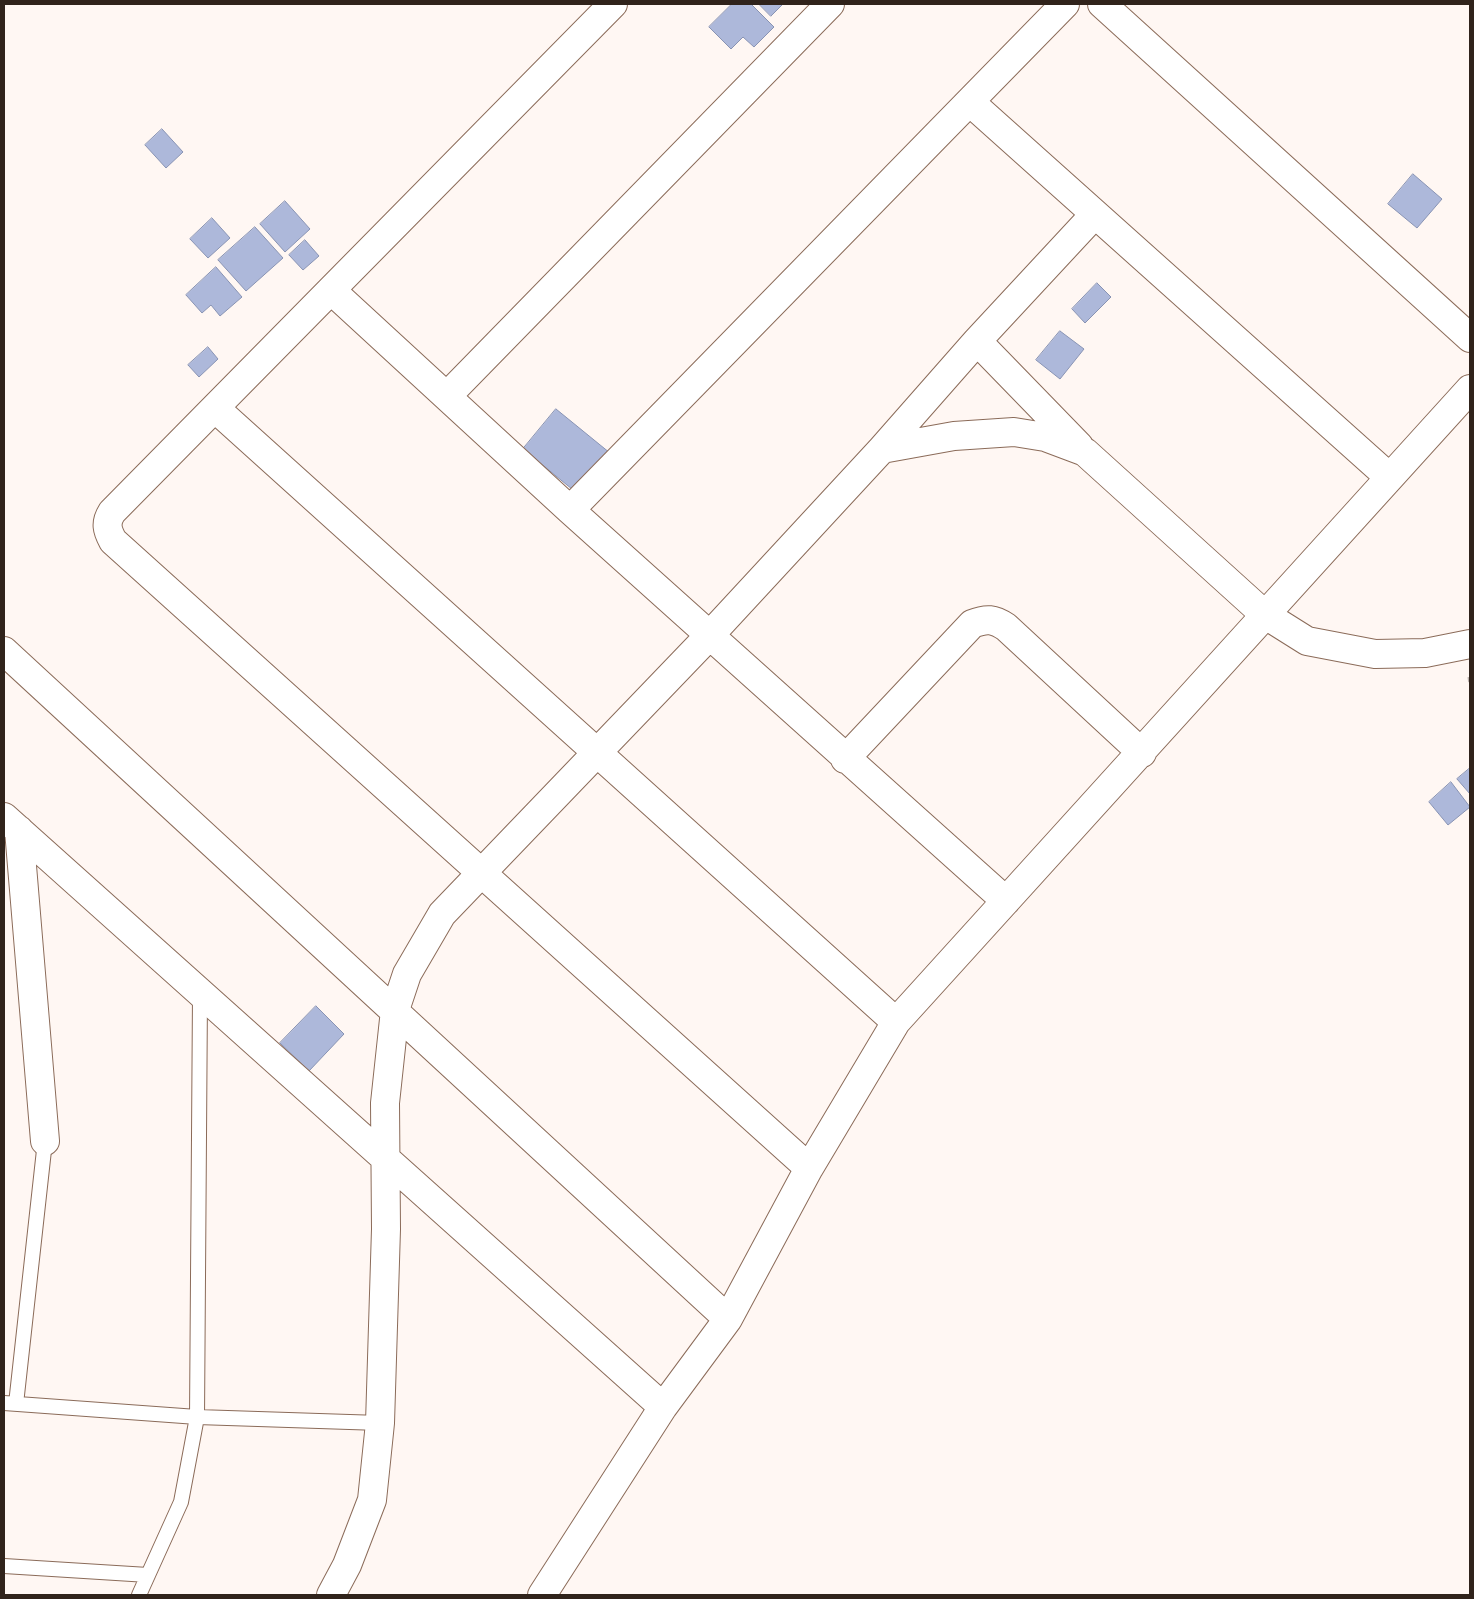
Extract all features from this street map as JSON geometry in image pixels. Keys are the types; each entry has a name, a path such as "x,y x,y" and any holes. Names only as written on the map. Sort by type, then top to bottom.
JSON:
{"street":[{"path":"613,4 216,409 112,512 108,520 107,531 113,541 809,1168"},
{"path":"447,396 830,4"},
{"path":"570,510 1065,4"},
{"path":"1102,4 1470,338"},
{"path":"970,102 1389,477"},
{"path":"332,1595 347,1565 372,1500 380,1423 386,1160 385,1103 396,1010 407,974 442,914 709,636 1095,214"},
{"path":"332,291 709,636 1006,901"},
{"path":"977,341 1085,452 1264,614 1307,641 1375,654 1425,653 1470,644"},
{"path":"542,1595 663,1407 728,1319 809,1168 896,1022 1142,753 1264,614 1470,389"},
{"path":"216,409 896,1022"},
{"path":"882,449 954,436 1014,432 1044,437 1085,452"},
{"path":"845,759 972,624 983,620 995,620 1006,628 1142,753"},
{"path":"4,651 396,1010 728,1319"},
{"path":"11,823 200,995 663,1407"},
{"path":"11,823 46,1141"}],"lane":[{"path":"139,1595 181,1502 197,1416 200,995"},
{"path":"46,1141 10,1403 197,1416 380,1423"},
{"path":"4,1566 148,1575"}],"building":[{"path":"732,4 751,4 774,27 754,47 743,37 731,49 709,27"},
{"path":"759,4 783,4 771,16"},
{"path":"162,129 183,152 166,168 145,145"},
{"path":"1413,174 1442,199 1417,228 1388,204"},
{"path":"285,201 310,229 285,252 260,224"},
{"path":"212,218 230,238 208,258 190,239"},
{"path":"255,227 283,258 246,291 218,260"},
{"path":"305,240 319,256 303,270 289,255"},
{"path":"216,267 242,297 220,316 211,305 202,313 186,295"},
{"path":"1097,283 1111,297 1085,323 1072,309"},
{"path":"1060,331 1084,349 1060,379 1036,360"},
{"path":"208,347 218,359 199,377 188,365"},
{"path":"556,409 610,453 578,494 523,449"},
{"path":"1470,768 1470,794 1457,779"},
{"path":"1451,782 1470,807 1448,825 1429,802"},
{"path":"316,1006 344,1034 309,1071 280,1043"}]}
